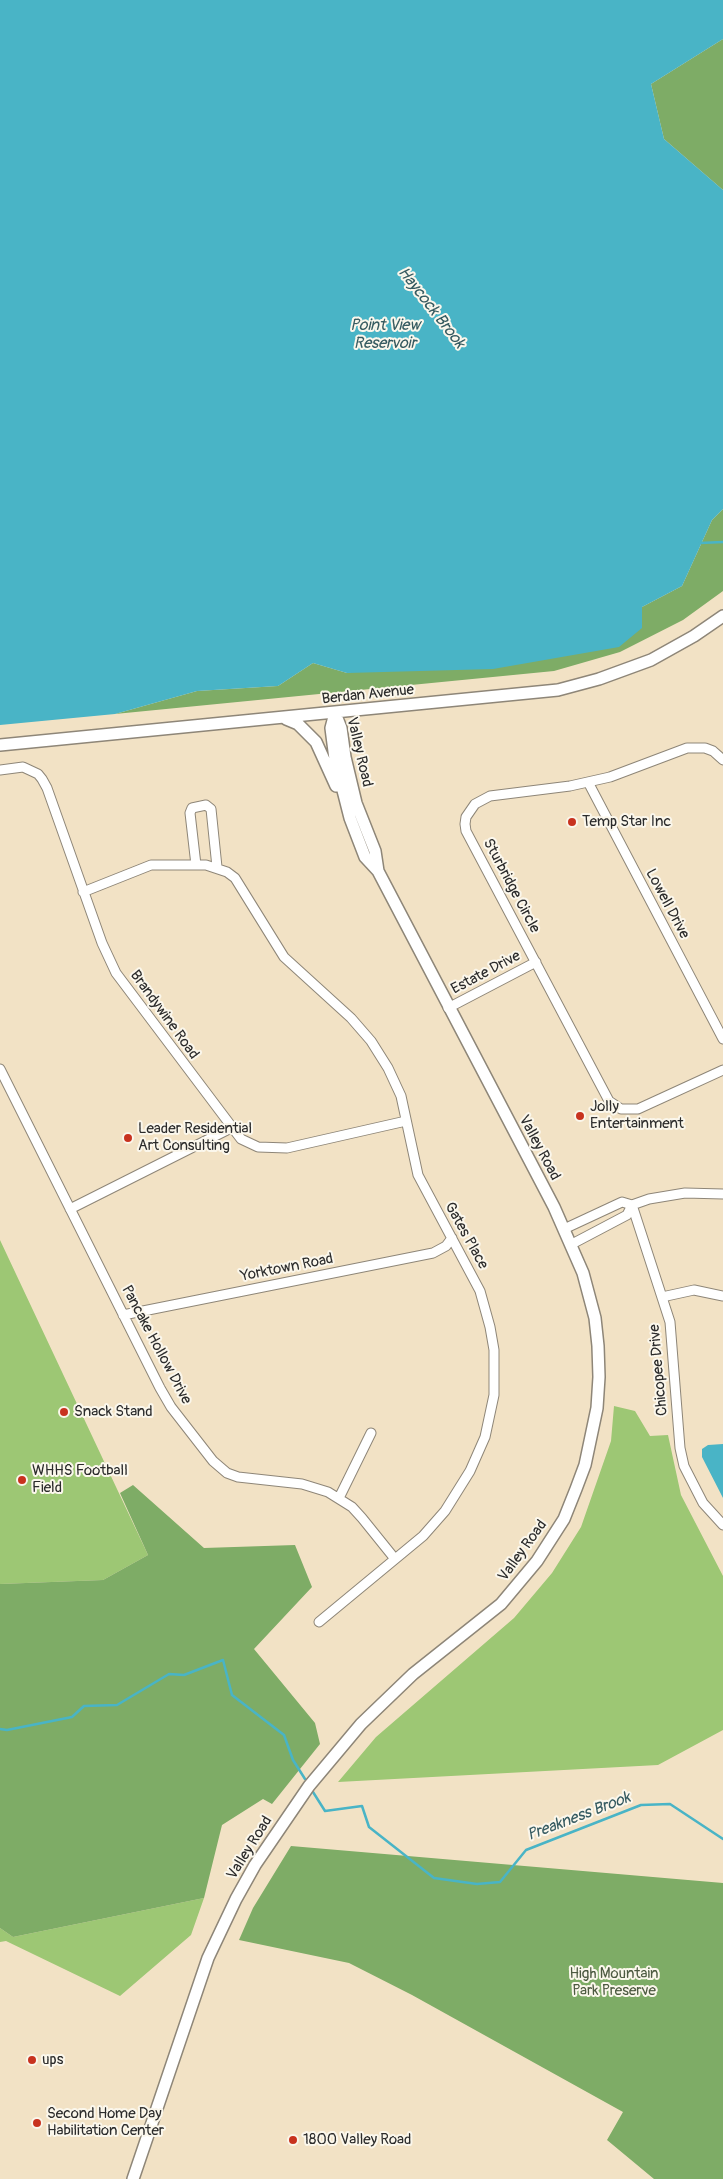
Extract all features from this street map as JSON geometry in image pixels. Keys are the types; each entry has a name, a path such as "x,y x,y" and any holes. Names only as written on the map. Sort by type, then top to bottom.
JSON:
{"main road":[{"name":"Berdan Avenue","path":"0,745 558,690 599,679 651,660 694,636 723,616"},
{"name":"Valley Road","path":"133,2179 208,1958 236,1899 274,1836 309,1786 362,1724 413,1674 501,1604 537,1561 564,1519 585,1465 595,1418 599,1377 598,1346 593,1310 583,1273 572,1244 378,871 365,857 350,818 333,742 331,728 335,713"},
{"name":"Valley Road","path":"335,713 342,728 345,757 356,803 375,852 378,871"},
{"path":"285,718 298,724 316,742 350,818"}],"street":[{"name":"Sturbridge Circle","path":"723,760 713,751 705,748 687,748 643,766 588,782 490,796 475,804 466,817 466,831 609,1101 615,1106 629,1110 646,1107 723,1070"},
{"name":"Brandywine Road","path":"0,770 23,767 31,770 42,779 47,788 102,943 116,973 231,1128 248,1144 268,1149 287,1148 406,1122"},
{"name":"Lowell Drive","path":"588,782 723,1039"},
{"path":"196,865 190,813 192,808 206,804 211,808 217,868"},
{"name":"Gates Place","path":"83,892 142,867 196,865 217,868 227,872 241,885 284,957 351,1018 371,1041 396,1082 418,1175 480,1291 490,1327 495,1373 490,1416 480,1451 458,1492 423,1536 319,1622"},
{"name":"Estate Drive","path":"448,1008 536,962"},
{"name":"Pancake Hollow Drive","path":"0,1069 123,1316 171,1407 218,1466 238,1477 302,1484 328,1492 339,1498 362,1518 394,1559"},
{"path":"70,1209 231,1128"},
{"path":"564,1229 622,1202 632,1205 659,1197 685,1193 723,1194"},
{"path":"572,1244 627,1215 632,1205"},
{"name":"Chicopee Drive","path":"632,1205 662,1297 673,1340 678,1428 684,1466 703,1503 723,1526"},
{"name":"Yorktown Road","path":"123,1316 433,1253 446,1246 452,1238"},
{"path":"662,1297 694,1290 723,1296"},
{"path":"339,1498 371,1433"}],"green space":[{"path":"723,39 723,190 664,139 651,84"},
{"path":"723,509 723,591 683,620 620,652 554,671 115,714 197,691 278,686 313,663 347,673 642,607 682,586 712,520"},
{"path":"0,1240 148,1555 103,1580 0,1584"},
{"path":"614,1406 635,1411 650,1436 668,1435 681,1495 723,1576 723,1730 658,1765 338,1782 376,1737 514,1618 552,1573 581,1527 611,1441"},
{"path":"133,1485 204,1548 295,1545 312,1587 254,1649 315,1723 320,1744 272,1804 263,1799 222,1825 204,1898 13,1937 0,1928 0,1584 103,1580 148,1555 120,1493"},
{"name":"High Mountain Park Preserve","path":"291,1846 723,1883 723,2179 654,2179 607,2140 623,2112 412,1995 349,1963 239,1940 253,1908"},
{"path":"204,1898 191,1935 120,1996 6,1941 0,1942 0,1928 13,1937"}],"water":[{"name":"Point View Reservoir","path":"0,0 723,0 723,39 651,84 664,139 723,190 723,509 712,520 682,586 642,607 642,628 619,647 493,669 347,673 313,663 278,686 197,691 115,714 0,725"},
{"path":"723,1444 723,1498 702,1457 702,1449 708,1445"}],"waterway":[{"name":"Haycock Brook","path":"700,543 723,542"},
{"name":"Preakness Brook","path":"0,1729 7,1730 72,1717 84,1706 117,1705 169,1674 184,1675 223,1660 232,1695 284,1735 293,1760 305,1779"},
{"name":"Preakness Brook","path":"313,1792 325,1811 362,1806 369,1827 434,1878 477,1884 500,1882 526,1850 641,1805 670,1804 723,1839"}],"place":[{"name":"Temp Star Inc","path":"572,822"},
{"name":"Jolly Entertainment","path":"580,1116"},
{"name":"Leader Residential Art Consulting","path":"128,1138"},
{"name":"Snack Stand","path":"64,1412"},
{"name":"WHHS Football Field","path":"22,1480"},
{"name":"ups","path":"32,2060"},
{"name":"Second Home Day Habilitation Center","path":"37,2123"},
{"name":"1800 Valley Road","path":"293,2140"}]}
